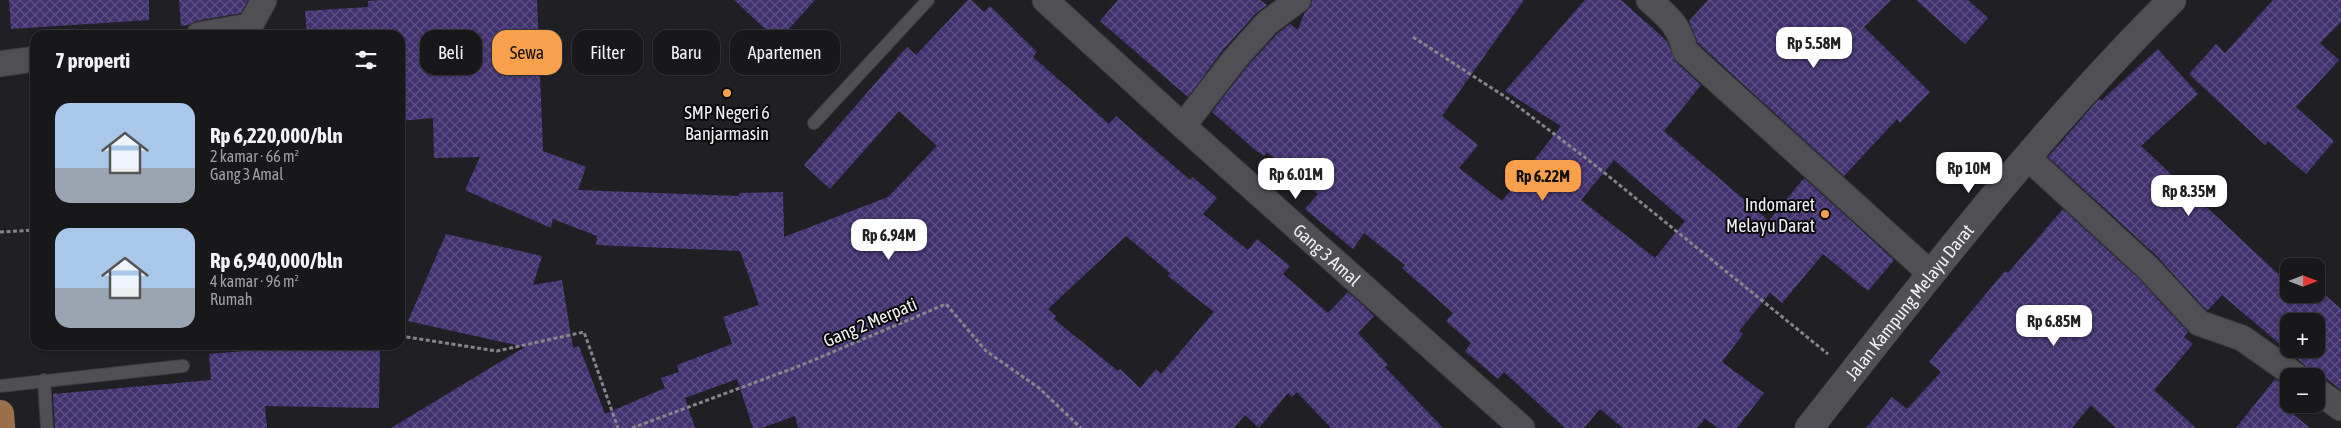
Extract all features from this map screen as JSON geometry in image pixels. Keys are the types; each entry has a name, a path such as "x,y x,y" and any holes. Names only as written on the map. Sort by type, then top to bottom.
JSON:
{"main road":[{"name":"Jalan Kampung Melayu Darat","path":"1809,428 2027,157 2172,0"},
{"path":"0,414 1,428"}],"street":[{"path":"227,30 250,26 264,0"},
{"name":"Gang 3 Amal","path":"1045,0 1183,126 1522,428"},
{"path":"1183,126 1234,60 1267,23 1298,0"},
{"path":"1650,0 1669,17 1682,34 1685,51 1931,274"},
{"path":"0,64 30,60"},
{"path":"2027,157 2147,267 2199,323 2242,338 2285,368"},
{"path":"2325,396 2341,408"}],"lane":[{"path":"814,122 928,0"},
{"path":"0,386 183,366"},
{"path":"44,380 47,428"}],"path":[{"path":"1413,37 1507,98 1596,166 1778,316 1852,373"},
{"path":"0,232 30,230"},
{"name":"Gang 2 Merpati","path":"632,428 802,365 946,304 986,350 1039,388 1081,428"},
{"path":"405,337 497,350 584,332 618,428"}],"building":[{"path":"9,0 149,0 149,20 11,29"},
{"path":"179,0 248,0 241,13 196,21 189,25 181,26"},
{"path":"382,0 537,0 538,30 492,30 492,75 540,75 543,151 586,167 578,190 739,196 739,193 783,192 784,237 888,197 937,146 899,111 830,189 804,165 907,47 916,55 968,0 971,0 984,12 990,6 1037,52 1033,57 1109,124 1116,116 1190,180 1193,177 1217,198 1203,214 1248,250 1257,239 1290,266 1283,274 1328,313 1348,292 1365,307 1374,316 1358,333 1388,365 1385,367 1443,428 1331,428 1297,392 1292,397 1288,393 1259,428 1245,415 1234,428 798,428 795,416 761,428 753,428 737,379 685,398 695,428 391,428 525,347 408,321 446,234 542,256 533,285 562,280 573,348 579,346 605,414 665,388 661,378 679,372 677,365 732,344 723,317 759,305 740,251 596,245 597,236 553,219 551,228 465,190 480,157 434,158 433,118 405,121 405,30 307,30 305,11 368,7 368,1","holes":["1126,236 1170,273 1168,276 1214,312 1161,374 1156,369 1140,388 1120,369 1118,371 1054,319 1056,316 1048,309"]},
{"path":"734,0 815,0 788,30 766,30"},
{"path":"1118,0 1260,0 1267,5 1256,13 1223,50 1188,97 1100,21"},
{"path":"1312,0 1524,0 1442,116 1478,145 1459,168 1502,201 1561,126 1505,91 1585,0 1621,0 1667,41 1675,61 1701,85 1664,131 1769,221 1804,178 1894,260 1868,291 1823,254 1782,303 1770,293 1739,331 1743,334 1722,362 1764,393 1737,428 1718,428 1705,419 1697,428 1623,428 1600,409 1584,428 1565,428 1504,372 1498,379 1465,351 1471,343 1446,321 1453,313 1402,268 1405,265 1364,233 1353,249 1305,209 1318,194 1267,152 1264,156 1254,149 1212,112 1245,69 1277,34 1290,24 1298,30 1304,14 1311,6","holes":["1614,160 1685,221 1655,258 1581,200"]},
{"path":"1708,0 1891,0 1864,27 1930,92 1900,123 1897,119 1844,176 1698,43 1689,21"},
{"path":"1916,0 1968,0 1988,18 1965,44"},
{"path":"2273,0 2341,0 2341,22 2320,43 2339,60 2296,107 2334,141 2306,174 2268,141 2265,145 2189,74 2216,44 2225,53"},
{"path":"2158,49 2198,94 2141,146 2280,276 2280,303 2325,303 2325,295 2341,309 2341,390 2325,377 2325,368 2306,368 2297,358 2325,358 2325,313 2280,313 2280,344 2222,295 2207,311 2157,256 2048,157 2099,99 2101,101"},
{"path":"2063,209 2137,277 2188,332 2184,337 2193,344 2154,390 2196,428 2116,428 2091,405 2072,428 1866,428 1892,397 1907,409 1941,372 1929,362 2005,271 2008,273"},
{"path":"257,350 380,350 379,408 265,406 267,428 55,428 53,394 211,380 209,354"},
{"path":"2275,379 2280,382 2280,413 2294,413 2310,428 2236,428"}],"place":[{"name":"SMP Negeri 6 Banjarmasin","path":"727,93"},
{"name":"Indomaret Melayu Darat","path":"1825,214"}]}
